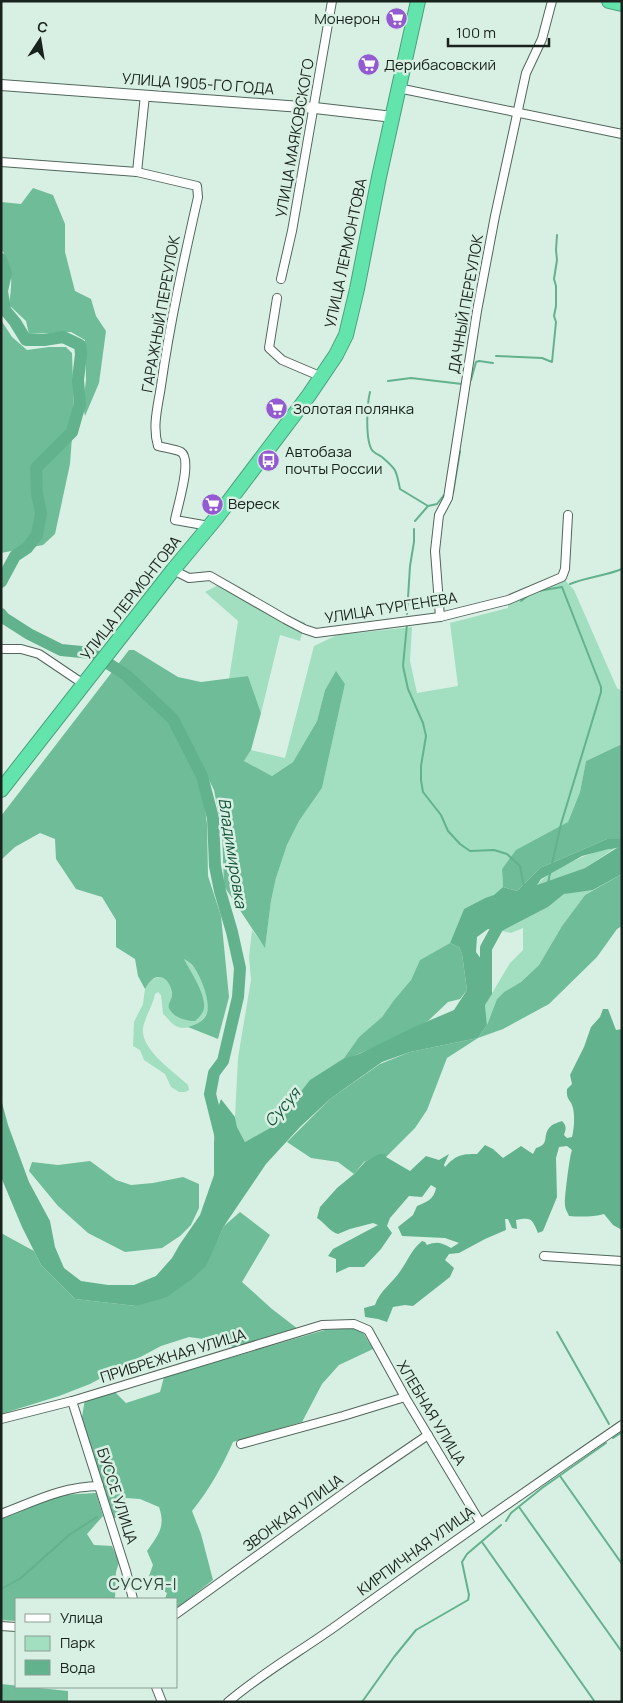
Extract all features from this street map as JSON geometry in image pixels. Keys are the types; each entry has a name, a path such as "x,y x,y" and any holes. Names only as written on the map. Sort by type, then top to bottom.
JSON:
{"highway":[{"path":"609,1 622,4"},
{"name":"УЛИЦА ЛЕРМОНТОВА","path":"1,790 209,526 322,377 336,355 350,322 398,88 418,2"}],"street":[{"name":"УЛИЦА МАЯКОВСКОГО","path":"281,279 315,108 332,1"},
{"name":"ДАЧНЫЙ ПЕРЕУЛОК","path":"440,617 435,551 439,515 448,498 477,311 526,73 542,40 552,1"},
{"name":"УЛИЦА 1905-ГО ГОДА","path":"1,85 315,108 392,117"},
{"path":"398,88 622,134"},
{"path":"1,162 137,172 145,95"},
{"name":"ГАРАЖНЫЙ ПЕРЕУЛОК","path":"137,172 197,186 198,197 183,263 154,433 158,446 181,452 186,458 185,474 174,520 209,526"},
{"path":"277,298 269,348 282,360 322,377"},
{"name":"УЛИЦА ТУРГЕНЕВА","path":"173,570 189,578 210,576 285,619 316,633 440,617 508,600 562,577 565,569 568,515"},
{"path":"1,649 21,649 39,654 85,685"},
{"path":"544,1256 622,1261"},
{"name":"ХЛЕБНАЯ УЛИЦА","path":"354,1324 368,1330 405,1397 480,1522"},
{"name":"ПРИБРЕЖНАЯ УЛИЦА","path":"1,1419 72,1401 322,1325 354,1324"},
{"path":"241,1444 405,1397"},
{"name":"БУССЕ УЛИЦА","path":"72,1401 126,1571 133,1598"},
{"name":"КИРПИЧНАЯ УЛИЦА","path":"228,1702 245,1688 313,1643 480,1522 622,1424"},
{"name":"ЗВОНКАЯ УЛИЦА","path":"178,1613 362,1480 428,1435"},
{"path":"1,1514 68,1489 82,1486 99,1486"},
{"path":"1,1626 15,1627"},
{"path":"156,1688 162,1702"}],"green space":[{"path":"562,577 574,590 617,688 622,691 622,744 586,761 580,792 568,822 502,869 503,887 496,895 485,898 464,909 450,943 420,960 411,980 382,1017 359,1037 342,1061 291,1104 270,1128 245,1142 237,1127 235,1117 238,1058 251,980 249,957 252,930 265,947 271,901 276,878 287,845 299,821 322,788 345,684 336,672 325,690 317,721 293,762 272,776 244,761 251,750 285,758 314,646 337,635 412,627 410,661 417,693 458,686 450,623 508,608 508,600"},
{"path":"226,581 298,621 305,622 300,641 280,635 261,713 248,676 229,679 238,621 205,592"},
{"path":"618,846 585,868 536,886 551,873 574,861 598,851"},
{"path":"580,890 593,890 585,895 562,926 539,965 521,982 504,992 497,999 487,1025 485,1005 510,963 523,950 523,928 511,933 502,931 548,907 564,894"},
{"path":"182,956 195,969 203,984 208,999 208,1008 204,1018 190,1027 185,1028 174,1025 163,1014 161,995 158,992 155,994 145,1020 143,1033 150,1050 165,1066 188,1085 189,1090 179,1092 171,1087 165,1074 144,1060 140,1050 133,1046 134,1022 143,1004 145,989 151,980 164,977 169,983 172,995 169,1010"}],"shaded area":[{"path":"33,188 53,195 65,224 65,252 75,291 91,299 96,316 106,331 99,383 85,416 83,406 86,380 85,340 71,332 29,334 26,321 9,305 11,276 8,262 1,249 1,202 21,204"},
{"path":"1,320 12,337 27,350 66,347 72,353 74,410 70,464 55,534 43,545 1,553"},
{"path":"129,650 134,650 178,677 201,682 248,676 261,713 251,750 244,761 272,776 293,762 317,721 325,690 336,671 345,684 322,788 299,821 287,845 276,878 265,948 224,886 222,831 214,790 199,760 207,824 208,876 221,916 229,997 218,1039 188,1027 197,1024 205,1017 208,1006 203,986 193,966 184,959 203,996 203,1012 195,1021 181,1018 170,1010 172,992 164,978 154,978 145,989 138,976 135,959 116,947 116,920 102,897 76,889 56,859 55,839 40,833 15,847 1,860 1,816"},
{"path":"622,744 622,839 607,839 540,868 517,891 503,887 502,869 516,850 568,822 580,792 586,761"},
{"path":"622,874 622,926 617,929 597,957 549,1004 503,1029 478,1038 487,1025 497,999 504,992 521,982 539,965 562,926 585,895"},
{"path":"450,943 459,947 462,954 467,990 460,999 448,1002 428,1021 342,1061 359,1037 382,1017 411,980 420,960"},
{"path":"478,1038 447,1058 427,1110 415,1128 386,1157 364,1162 354,1174 338,1162 311,1158 287,1142 330,1099 380,1064 410,1052"},
{"path":"90,1161 116,1180 131,1185 183,1177 199,1184 199,1208 191,1225 180,1236 162,1248 125,1252 88,1233 58,1206 29,1171 32,1162 58,1165"},
{"path":"240,1212 270,1235 242,1282 298,1329 236,1349 225,1342 189,1337 161,1346 90,1384 1,1414 1,1233 34,1251 41,1265 75,1299 136,1306 218,1239 224,1226"},
{"path":"353,1328 362,1331 373,1349 339,1365 322,1384 302,1422 233,1442 215,1478 192,1511 201,1534 213,1580 178,1607 178,1598 165,1598 167,1593 152,1584 149,1576 153,1565 147,1551 160,1530 162,1520 159,1507 140,1499 125,1498 117,1516 112,1521 82,1417 85,1399 114,1391 126,1403 160,1392 164,1377 325,1330"},
{"path":"96,1493 103,1516 87,1534 94,1545 112,1546 119,1562 116,1572 115,1598 15,1598 15,1621 1,1620 1,1519 61,1495"},
{"path":"1,1684 15,1685 15,1688 68,1691 68,1702 1,1702"}],"water":[{"path":"607,839 622,839 622,874 593,890 564,894 548,907 502,931 488,929 477,937 476,952 492,974 492,994 485,1005 487,1025 478,1038 410,1052 382,1062 330,1099 300,1127 266,1164 224,1226 206,1266 192,1279 167,1297 136,1306 75,1299 41,1265 22,1227 1,1177 1,1099 8,1125 29,1182 50,1221 55,1247 64,1268 81,1281 108,1285 134,1285 156,1276 172,1258 200,1215 214,1175 215,1116 221,1099 235,1117 237,1127 245,1142 270,1128 310,1080 343,1059 359,1054 454,1010 467,990 462,954 459,947 450,943 464,909 494,895 503,887 517,891 540,868","holes":["620,846 585,868 537,885 541,879 582,856"]},
{"path":"603,1009 608,1009 616,1030 622,1029 622,1230 613,1225 604,1214 596,1216 569,1216 565,1208 565,1201 572,1150 567,1146 559,1147 556,1158 557,1197 543,1231 538,1233 533,1222 528,1219 516,1220 517,1229 512,1228 508,1219 505,1219 506,1230 459,1253 449,1254 445,1260 454,1268 450,1277 413,1306 393,1307 387,1322 365,1317 364,1308 375,1305 380,1295 398,1275 413,1251 422,1241 427,1245 439,1243 451,1248 459,1243 445,1238 402,1236 398,1227 413,1215 417,1206 432,1197 436,1188 431,1185 422,1197 409,1196 390,1218 387,1226 392,1233 381,1249 364,1267 349,1267 336,1273 336,1259 328,1256 333,1249 378,1225 373,1223 338,1234 317,1218 320,1207 365,1162 379,1154 385,1154 386,1157 410,1171 426,1156 439,1160 449,1154 444,1165 445,1167 459,1156 477,1154 485,1145 503,1158 521,1146 533,1154 536,1148 545,1142 548,1129 562,1121 566,1128 564,1135 567,1138 572,1137 574,1112 567,1093 567,1089 572,1084 570,1075 584,1047 591,1027 600,1017"}],"waterway":[{"path":"496,356 542,358 552,362 556,322 554,316 556,306 554,279 557,260 557,235"},
{"name":"Владимировка","path":"1,259 6,273 2,291 5,310 26,340 63,337 80,345 81,354 78,380 80,404 72,432 36,468 37,494 41,513 37,535 27,548 15,556 1,582"},
{"path":"471,380 476,362 493,363"},
{"path":"388,381 411,378 462,384"},
{"path":"370,392 367,413 368,438 372,450 393,468 397,474 400,489 428,506"},
{"path":"453,493 460,451"},
{"path":"415,521 428,506 437,504 444,495"},
{"path":"407,614 414,529"},
{"path":"570,584 622,569"},
{"path":"538,591 562,587 601,687 561,824 552,864"},
{"path":"521,601 529,595"},
{"name":"Владимировка","path":"1,614 4,618 29,634 61,650 92,653 126,675 173,719 202,776 213,818 215,866 240,968 238,997 223,1061 214,1073 210,1094 220,1134"},
{"path":"407,624 403,666 408,689 423,723 426,736 421,766 423,792 441,815 448,831 460,844 470,851 494,850 507,854 520,866 524,887"},
{"path":"610,848 622,846"},
{"path":"548,883 550,873"},
{"name":"Сусуя","path":"486,983 486,948 503,917"},
{"path":"557,1332 609,1424"},
{"path":"613,1438 622,1432"},
{"path":"506,1521 511,1513 542,1488 606,1443"},
{"path":"560,1476 622,1564"},
{"path":"519,1507 622,1652"},
{"path":"1,1590 21,1578 69,1535 97,1517"},
{"path":"362,1702 416,1630 468,1600 469,1595 462,1562 467,1554 501,1525"},
{"path":"482,1542 595,1702"}],"place":[{"name":"Монерон","path":"396,19"},
{"name":"Дерибасовский","path":"368,65"},
{"name":"Золотая полянка","path":"277,409"},
{"name":"Автобаза почты России","path":"269,461"},
{"name":"Вереск","path":"212,504"}],"district":[{"name":"СУСУЯ-I","path":"143,1584"}]}
